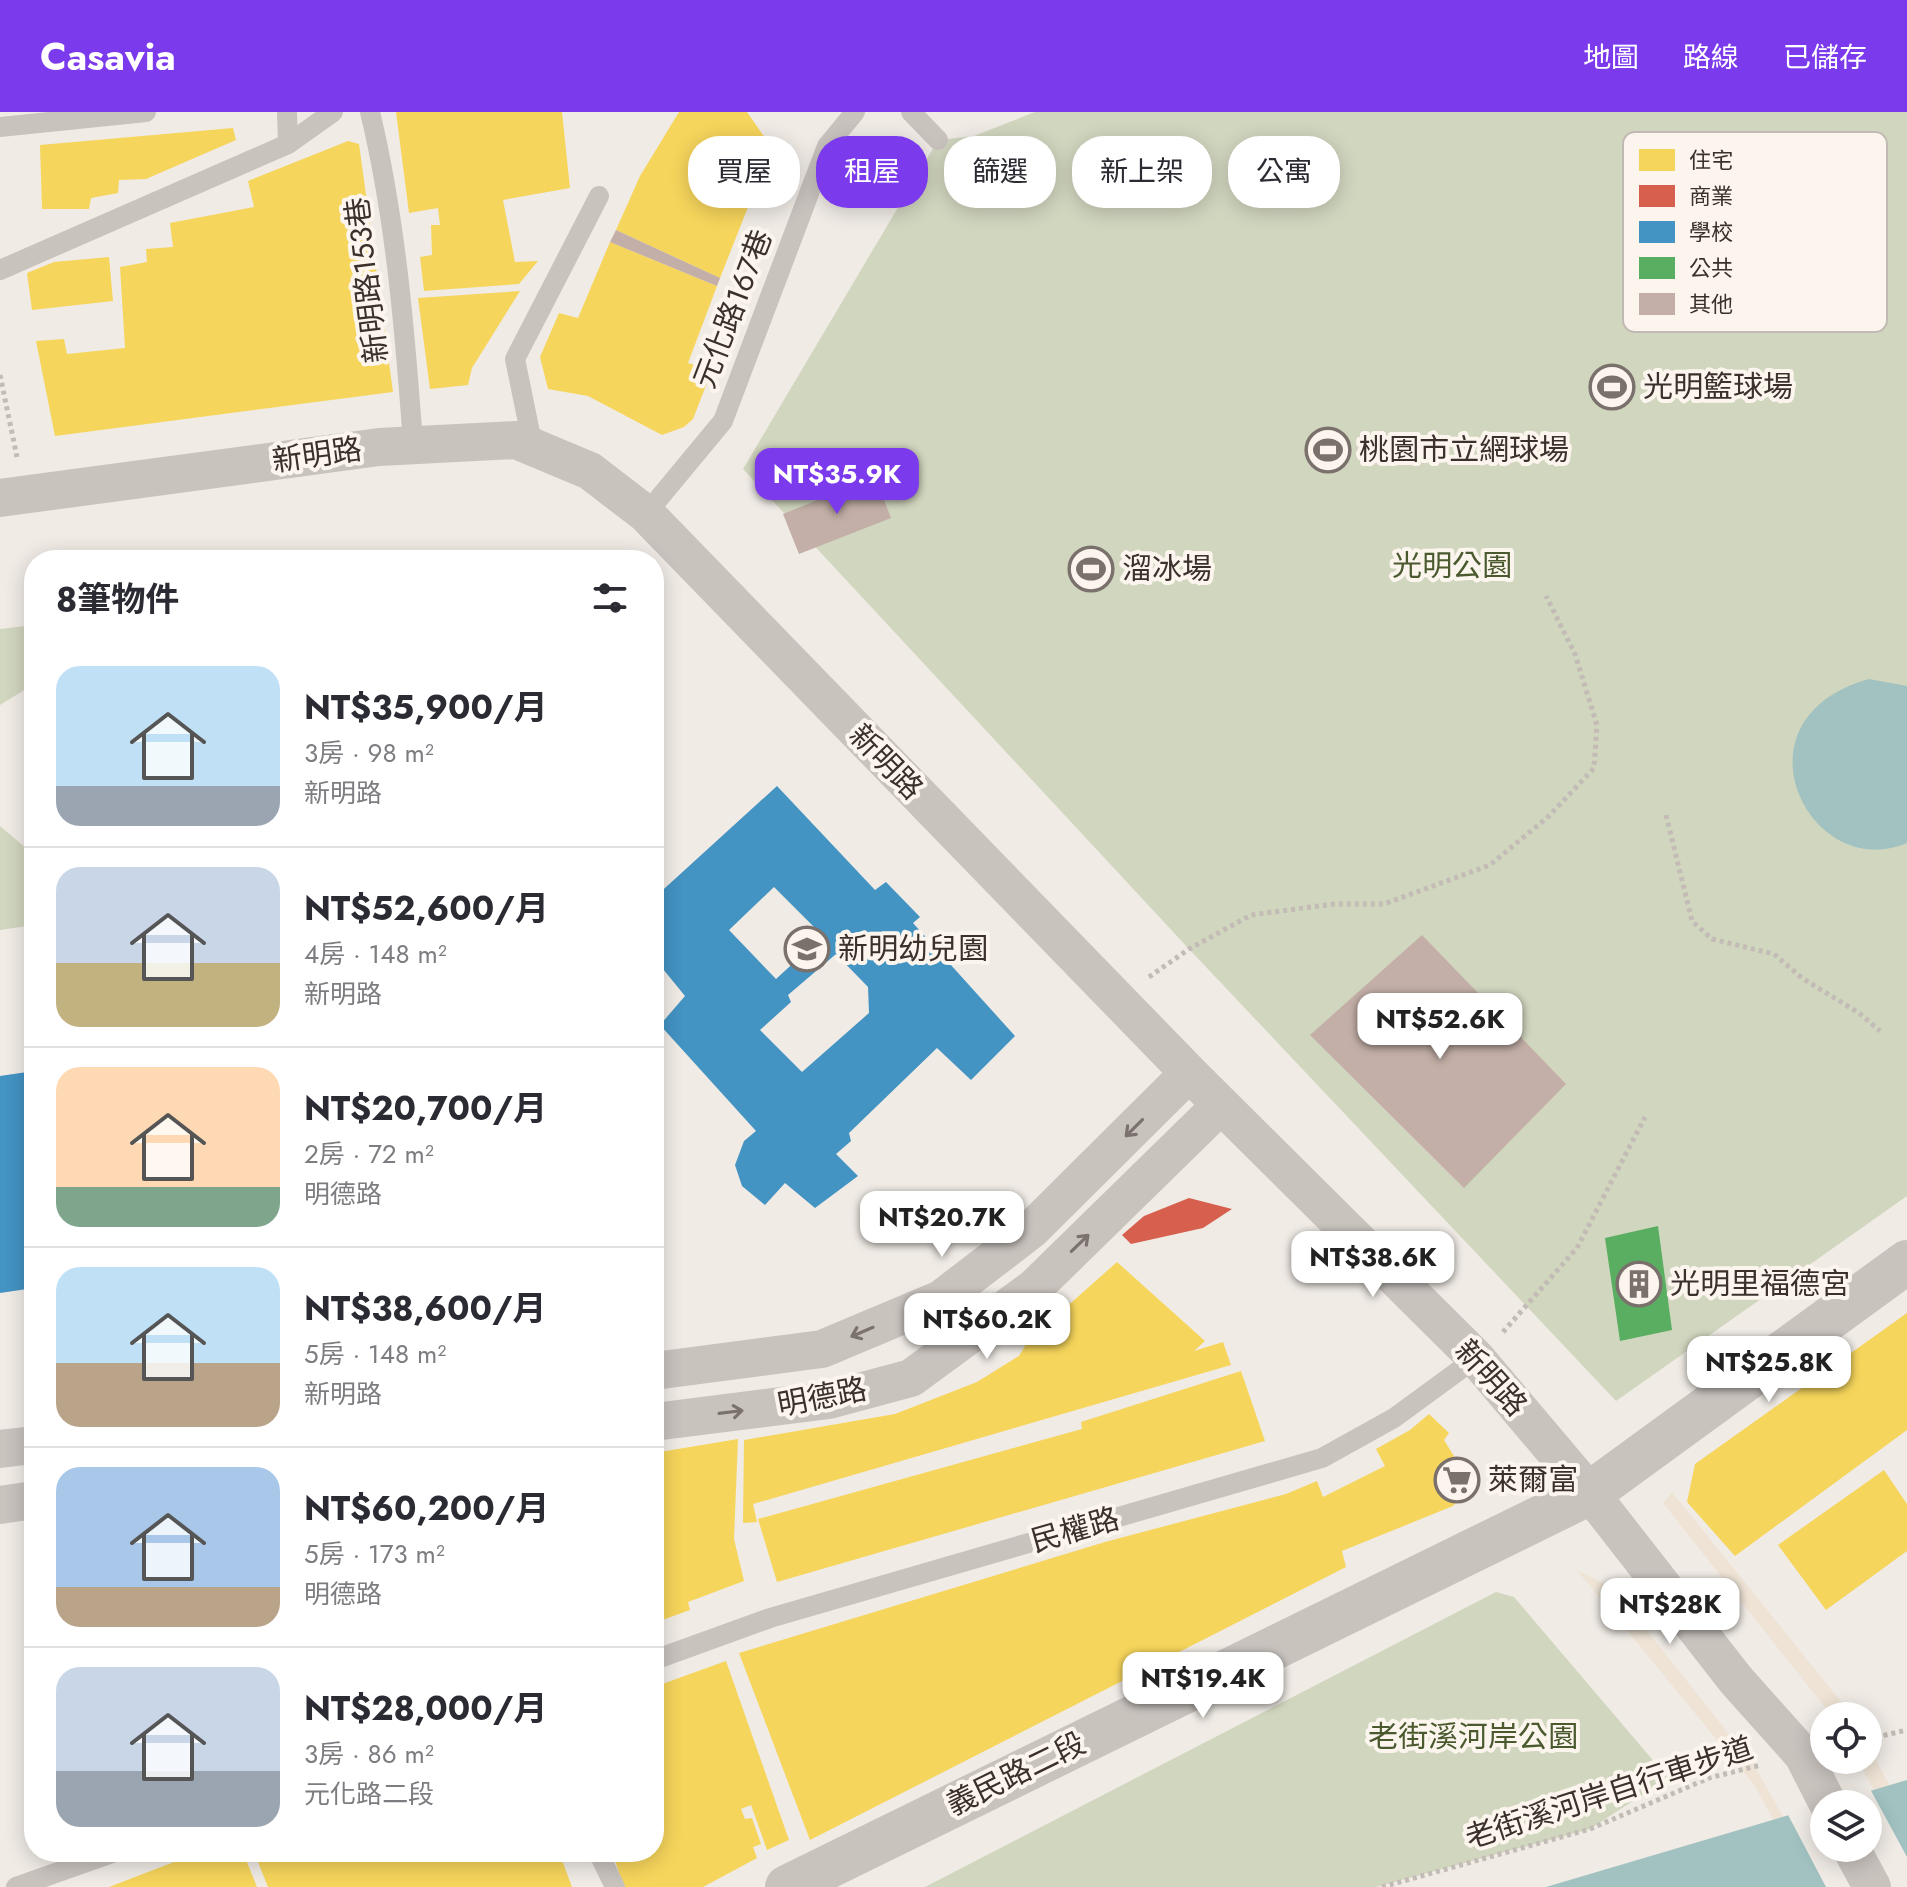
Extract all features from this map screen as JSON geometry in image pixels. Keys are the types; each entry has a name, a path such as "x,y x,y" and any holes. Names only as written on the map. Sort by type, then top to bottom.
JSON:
{"street":[{"name":"新明路","path":"10,483 413,443 516,440 590,471 646,514 1189,1073 1476,1358 1590,1493 1736,1680 1803,1755 1821,1790"},
{"name":"明德路","path":"664,1370 822,1349 941,1299 1031,1230 1189,1073"},
{"name":"明德路","path":"664,1421 829,1400 911,1378 1035,1287 1221,1105"},
{"path":"1590,1493 1907,1262"},
{"path":"0,1449 24,1446"},
{"name":"義民路二段","path":"787,1887 1590,1493"},
{"path":"0,1505 24,1501"},
{"path":"1859,1862 1872,1887"}],"lane":[{"path":"0,127 146,112"},
{"path":"287,112 288,144"},
{"path":"0,270 288,144 333,112"},
{"name":"新明路153巷","path":"370,112 383,166 407,359 413,443"},
{"name":"元化路167巷","path":"646,514 723,421 827,146 855,112"},
{"path":"911,112 938,140"},
{"path":"533,447 515,359 599,196"},
{"name":"民權路","path":"664,1656 770,1618 1322,1458 1394,1418 1476,1358"},
{"path":"16,1887 87,1862"},
{"path":"603,1862 615,1887"}],"path":[{"path":"0,375 10,483"},
{"path":"1117,999 1189,949 1251,915 1334,904 1384,904 1490,865 1549,816 1594,768 1597,725 1575,654 1546,596"},
{"path":"1666,815 1692,921 1712,939 1774,954 1802,978 1859,1013 1880,1031"},
{"path":"1476,1358 1527,1307 1577,1248 1645,1117"},
{"path":"1882,1736 1907,1730"},
{"name":"老街溪河岸自行車步道","path":"1382,1887 1590,1829 1709,1778 1803,1755"}],"green space":[{"name":"光明公園","path":"1035,112 1907,112 1907,1196 1616,1401 1189,949 743,469 898,208 928,208 928,157 938,140 944,139 944,208 1056,208 1056,136 974,136"},
{"path":"24,626 24,690 0,705 0,629"},
{"path":"0,826 24,846 24,926 0,930"},
{"name":"老街溪河岸公園","path":"1496,1592 1514,1597 1668,1778 1590,1829 1376,1887 925,1887"}],"shaded area":[{"path":"1672,1492 1841,1702 1821,1702 1663,1503"},
{"path":"1577,1570 1614,1589 1755,1767 1823,1887 1809,1887 1755,1786"},
{"path":"1882,1771 1907,1817 1907,1852 1882,1805 1882,1790 1874,1790 1865,1774 1882,1774"}],"water":[{"path":"1869,679 1907,686 1907,843 1872,850 1840,841 1815,820 1798,792 1793,760 1801,727 1826,699"},
{"path":"1907,1780 1907,1887 1546,1887 1810,1809 1810,1862 1882,1862 1882,1790 1873,1790"}],"pier":[{"path":"1810,1804 1810,1857 1786,1811"},
{"path":"1882,1811 1907,1857 1907,1887 1826,1887 1813,1862 1882,1862"}],"building: 住宅":[{"path":"396,112 562,112 570,188 503,200 515,262 538,261 519,284 424,291 420,257 432,255 431,225 440,225 438,208 409,213"},
{"path":"679,112 747,112 764,136 688,136 688,208 748,208 720,278 616,230 640,176"},
{"path":"233,128 236,140 146,179 119,180 118,193 91,198 89,209 42,209 40,145"},
{"path":"348,141 359,144 393,392 55,436 36,341 64,339 67,354 125,348 120,267 147,262 146,249 173,247 170,223 254,207 248,181"},
{"path":"610,242 717,286 688,363 712,370 693,419 684,427 662,435 588,396 548,389 540,357 559,313 578,318"},
{"path":"109,257 113,301 32,310 27,273 54,262"},
{"path":"520,291 472,368 468,385 430,389 418,298"},
{"path":"1117,1262 1205,1341 1194,1351 1223,1342 1231,1365 753,1504 757,1522 743,1523 744,1440 895,1414 977,1382 1019,1356 1028,1341"},
{"path":"1907,1313 1907,1430 1735,1556 1687,1502 1695,1464"},
{"path":"1241,1371 1265,1441 777,1582 758,1519 1082,1429 1081,1422"},
{"path":"1429,1414 1449,1433 1444,1440 1472,1485 1453,1506 1342,1551 1346,1567 810,1840 739,1653 1105,1542 1286,1494 1317,1481 1323,1497 1385,1466 1376,1449 1410,1430"},
{"path":"738,1439 734,1539 744,1581 688,1602 690,1610 664,1619 664,1451"},
{"path":"1884,1470 1907,1504 1907,1551 1826,1610 1778,1545"},
{"path":"726,1661 789,1840 767,1850 751,1805 741,1809 745,1819 752,1818 761,1844 753,1847 757,1858 703,1887 624,1887 615,1862 664,1862 664,1683"},
{"path":"174,1862 247,1862 257,1887 109,1887"},
{"path":"258,1862 563,1862 572,1887 268,1887"}],"building: 商業":[{"path":"1189,1198 1232,1209 1203,1228 1131,1244 1122,1235 1144,1216"}],"building: 學校":[{"path":"777,786 875,890 886,882 920,917 913,923 1015,1036 971,1080 937,1048 849,1133 851,1141 836,1154 858,1176 815,1208 785,1183 765,1205 742,1186 735,1165 744,1141 756,1131 664,1029 664,1020 685,996 664,970 664,889","holes":["774,887 823,936 776,979 729,930","836,954 868,987 869,1013 802,1072 760,1030 791,1002 788,995"]},
{"path":"24,1072 24,1289 0,1293 0,1076"}],"building: 公共":[{"name":"光明里福德宮","path":"1658,1226 1672,1330 1620,1341 1605,1238"}],"building: 其他":[{"path":"616,230 720,278 717,286 610,242"},
{"path":"875,477 891,518 799,554 783,514"},
{"path":"1422,935 1566,1084 1464,1188 1310,1035"}],"place":[{"name":"光明籃球場","path":"1612,387"},
{"name":"桃園市立網球場","path":"1328,450"},
{"name":"溜冰場","path":"1091,569"},
{"name":"新明幼兒園","path":"807,949"},
{"name":"光明里福德宮","path":"1639,1284"},
{"name":"萊爾富","path":"1457,1480"}]}
